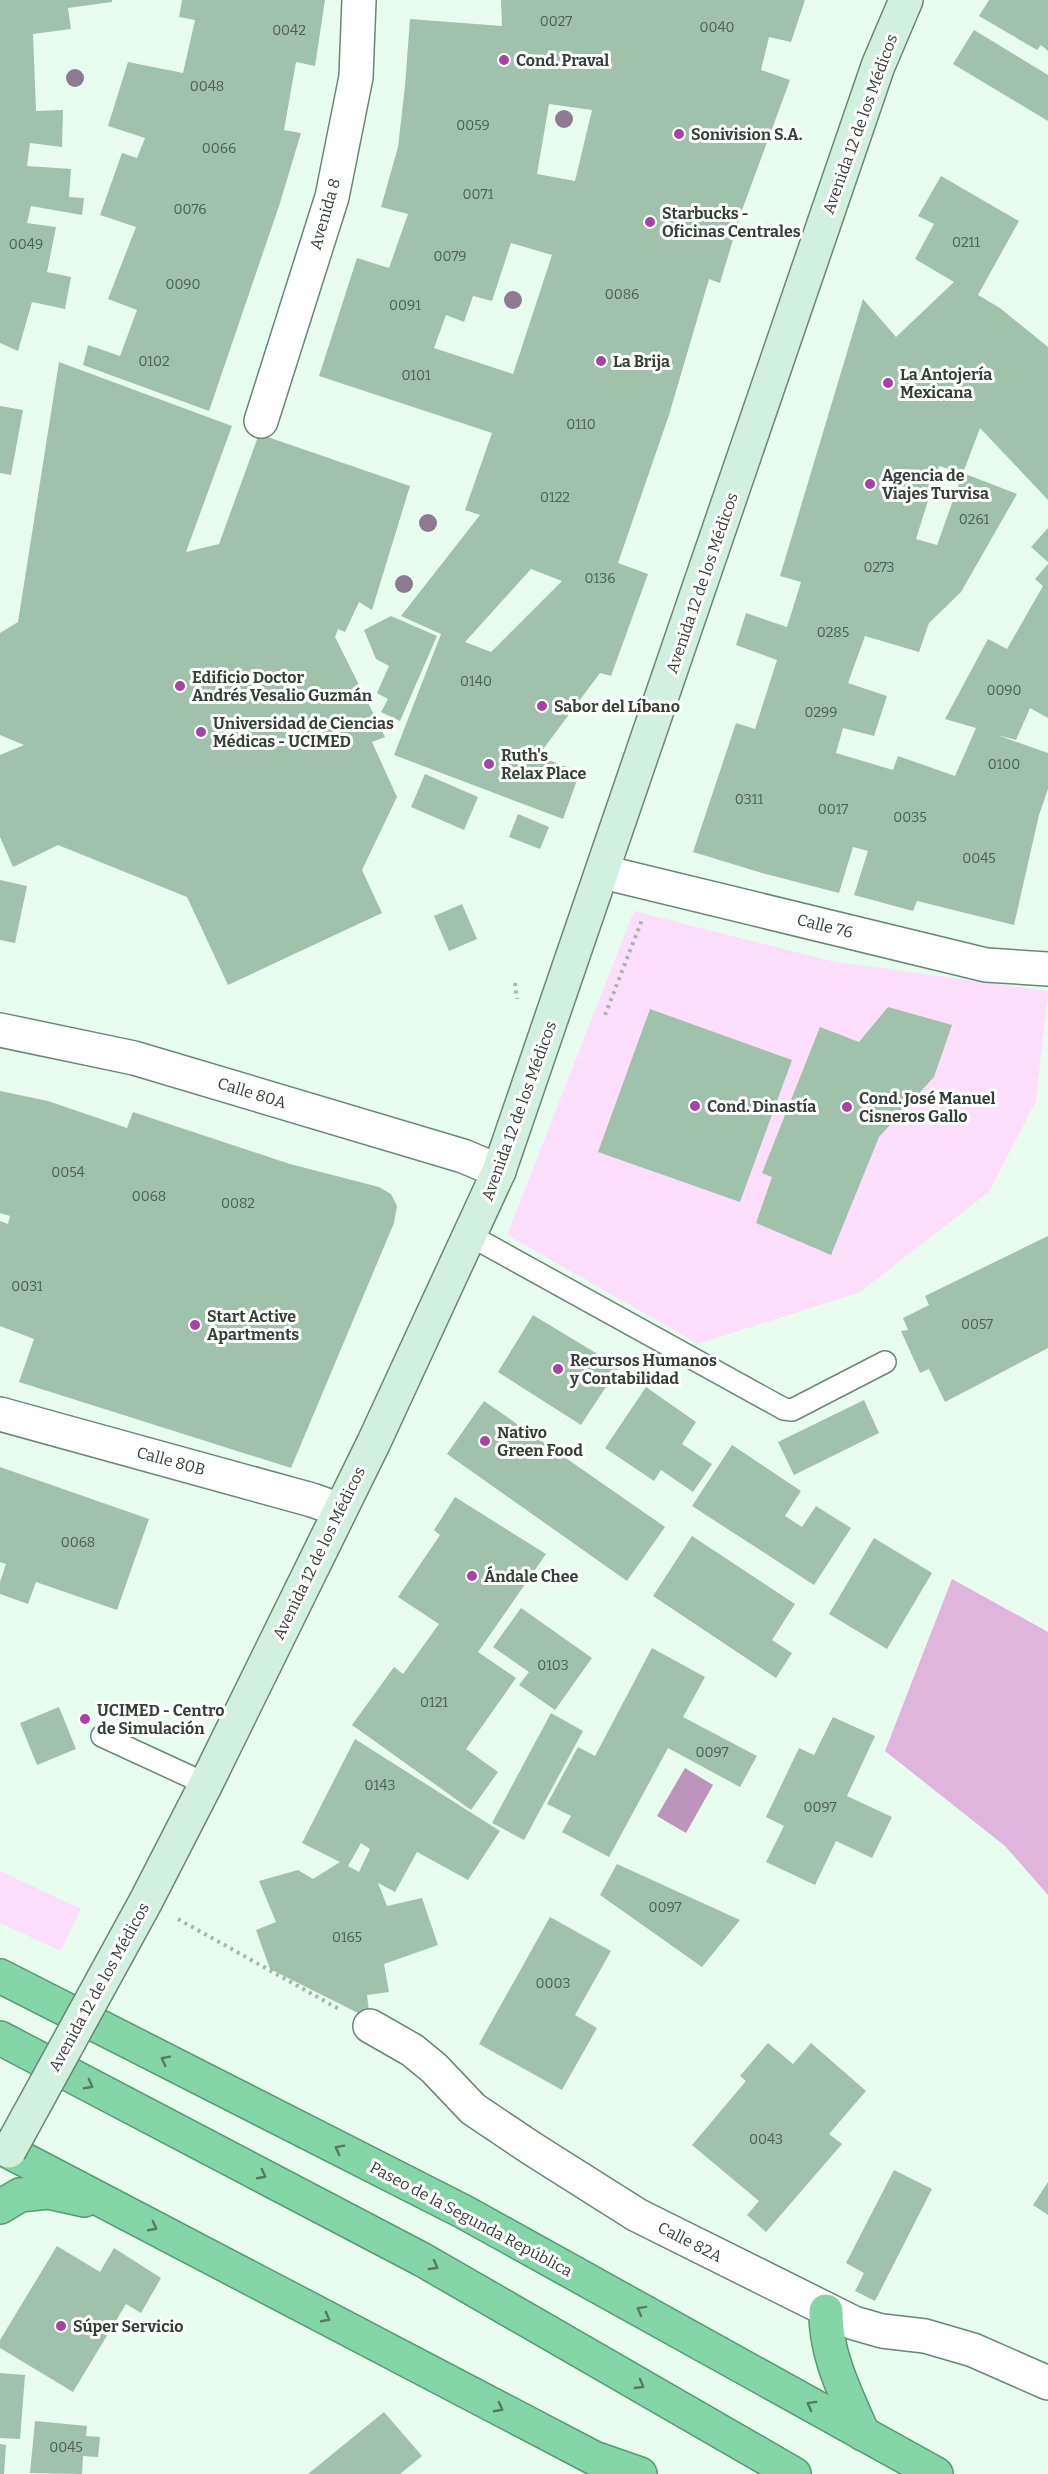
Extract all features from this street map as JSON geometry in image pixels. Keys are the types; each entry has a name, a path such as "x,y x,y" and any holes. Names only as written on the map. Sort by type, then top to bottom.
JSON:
{"highway":[{"name":"Paseo de la Segunda República","path":"0,1976 464,2212 936,2474"},
{"path":"0,2038 423,2260 794,2474"},
{"path":"3,2155 112,2206 594,2458 639,2474"},
{"path":"0,2207 20,2195 48,2193 112,2206"},
{"path":"826,2311 825,2330 832,2360 863,2434"}],"main road":[{"name":"Avenida 12 de los Médicos","path":"3,2155 146,1901 206,1784 471,1236 499,1171 878,66 906,0"}],"street":[{"name":"Avenida 8","path":"261,421 332,197 356,77 359,0"},
{"name":"Calle 76","path":"603,872 986,965 1048,969"},
{"name":"Calle 80A","path":"0,1030 134,1058 463,1156 499,1171"},
{"name":"Calle 80B","path":"0,1414 312,1500 340,1510"},
{"name":"Calle 82A","path":"370,2026 412,2049 434,2068 473,2109 637,2215 826,2311 882,2331 925,2336 973,2350 1048,2383"}],"lane":[{"path":"471,1236 784,1409 792,1410 885,1362"},
{"path":"102,1736 206,1784"}],"path":[{"path":"605,1015 655,885"},
{"path":"146,1901 370,2026"}],"shaded area":[{"path":"634,911 831,961 1048,991 1036,1101 989,1192 860,1292 698,1344 507,1235"},
{"path":"952,1579 1048,1632 1048,1895 1005,1846 885,1751"},
{"path":"685,1768 713,1785 686,1833 657,1816"},
{"path":"0,1871 81,1909 61,1951 0,1923"}],"building":[{"path":"0,0 112,0 112,2 68,8 71,29 33,34 36,111 63,110 62,147 30,143 27,166 71,169 69,197 84,198 82,215 31,206 27,223 56,227 47,272 71,277 65,309 32,302 18,351 0,343"},
{"path":"182,0 325,0 315,66 296,62 284,130 301,133 280,203 209,411 83,365 88,345 120,356 137,310 108,299 136,227 100,215 122,153 137,158 145,138 108,126 128,62 183,73 195,20 179,17"},
{"path":"501,0 805,0 791,42 769,37 761,70 790,80 741,213 720,283 709,279 669,415 618,563 648,574 611,676 600,673 538,756 580,772 563,819 394,755 441,634 401,616 480,515 465,510 492,433 319,376 357,258 389,268 408,214 381,207 398,147 410,19 502,26","holes":["549,104 592,110 575,181 537,174","511,243 552,255 513,374 434,348 446,315 464,322 473,296 492,301","531,569 562,581 491,652 465,642"]},
{"path":"989,0 1048,0 1048,51 1041,45 1037,50 979,16"},
{"path":"974,30 1048,75 1048,121 953,64"},
{"path":"941,176 1019,221 978,295 1000,308 1048,347 1048,500 980,428 963,473 1017,494 961,592 929,623 919,652 865,636 848,683 887,696 874,736 843,728 836,753 893,770 898,756 955,776 976,728 945,719 988,639 1007,649 1043,586 1035,579 1048,564 1048,718 1030,708 1016,740 997,735 1048,753 1048,789 1039,815 1014,925 917,901 913,911 854,895 868,851 853,847 839,893 693,852 736,723 755,729 777,660 736,645 746,613 787,627 801,582 780,576 863,299 896,337 954,282 915,259 934,224 918,216","holes":["939,466 963,473 937,545 916,539"]},
{"name":"Universidad de Ciencias Médicas - UCIMED","path":"59,362 232,426 186,552 219,544 259,434 410,486 372,610 359,602 345,632 338,629 335,637 385,737 372,742 397,797 362,870 382,913 228,985 187,897 58,845 13,867 0,837 0,755 24,745 0,735 0,633 18,622"},
{"path":"0,406 23,410 11,475 0,473"},
{"path":"1048,528 1048,562 1031,547"},
{"path":"391,616 437,636 400,721 381,712 388,699 377,693 389,666 376,659 364,630"},
{"path":"425,774 478,797 464,830 411,807"},
{"path":"518,814 549,827 540,849 509,837"},
{"path":"0,880 27,886 15,943 0,940"},
{"path":"462,904 477,939 449,951 434,916"},
{"name":"Cond. José Manuel Cisneros Gallo","path":"888,1007 952,1025 934,1077 879,1137 831,1255 756,1223 772,1177 762,1173 820,1027 859,1042"},
{"name":"Cond. Dinastía","path":"650,1009 792,1060 740,1202 598,1152"},
{"path":"0,1091 48,1101 127,1128 133,1112 290,1164 379,1187 391,1194 397,1206 394,1223 291,1468 19,1382 34,1339 0,1326 0,1221 8,1224 10,1216 0,1213"},
{"path":"1048,1236 1048,1348 945,1402 929,1369 920,1373 901,1331 908,1330 903,1318 929,1305 925,1296"},
{"name":"Recursos Humanos y Contabilidad","path":"533,1315 619,1367 581,1425 498,1372"},
{"path":"646,1387 696,1422 682,1444 712,1464 693,1492 661,1470 654,1481 605,1448"},
{"path":"864,1400 879,1433 794,1475 778,1442"},
{"path":"484,1401 665,1527 627,1581 447,1454"},
{"path":"732,1445 801,1491 785,1516 802,1527 816,1506 851,1528 814,1585 692,1506"},
{"path":"0,1467 149,1519 117,1610 36,1582 28,1604 0,1594 0,1582 6,1564 0,1562"},
{"path":"455,1497 546,1554 478,1652 516,1678 466,1749 498,1772 471,1810 352,1725 394,1667 403,1674 439,1624 398,1597 440,1535 434,1530"},
{"path":"692,1536 795,1604 772,1640 792,1653 776,1678 653,1596"},
{"path":"874,1538 932,1573 887,1649 829,1614"},
{"path":"521,1608 592,1658 555,1710 519,1685 529,1672 493,1647"},
{"path":"652,1648 705,1677 683,1717 757,1756 740,1787 668,1748 609,1857 562,1832 571,1816 547,1804 578,1747 595,1756"},
{"path":"59,1707 76,1749 37,1765 20,1723"},
{"path":"551,1713 583,1731 524,1840 492,1823"},
{"path":"833,1717 875,1736 847,1796 892,1817 872,1858 836,1841 815,1885 766,1862 784,1826 766,1817 799,1748 814,1755"},
{"path":"355,1739 500,1831 468,1880 417,1852 395,1892 378,1883 387,1906 422,1898 438,1945 384,1964 389,1992 367,1995 370,2019 270,1969 256,1930 276,1922 259,1881 298,1870 313,1879 340,1862 302,1843","holes":["361,1843 370,1849 359,1872 348,1866"]},
{"path":"617,1864 740,1920 702,1967 600,1895"},
{"path":"550,1917 611,1951 575,2015 597,2028 562,2090 479,2044"},
{"path":"768,2043 793,2064 811,2043 866,2091 829,2134 842,2144 766,2232 747,2215 759,2201 692,2145 746,2081 740,2076"},
{"path":"894,2170 932,2189 875,2301 855,2291 864,2273 846,2263"},
{"path":"1048,2182 1048,2215 1033,2205"},
{"name":"Súper Servicio","path":"57,2246 100,2272 114,2248 161,2278 141,2313 126,2304 73,2392 0,2348 0,2340"},
{"path":"0,2373 25,2375 20,2439 0,2438"},
{"path":"384,2412 422,2456 400,2474 308,2474"},
{"path":"35,2421 87,2426 86,2436 100,2437 98,2457 83,2456 82,2474 30,2473"},
{"path":"0,2444 6,2445 4,2474 0,2474"}],"place":[{"name":"Cond. Praval","path":"504,60"},
{"name":"Sonivision S.A.","path":"679,134"},
{"name":"Starbucks - Oficinas Centrales","path":"650,222"},
{"name":"La Brija","path":"601,361"},
{"name":"La Antojería Mexicana","path":"888,383"},
{"name":"Agencia de Viajes Turvisa","path":"870,484"},
{"name":"Edificio Doctor Andrés Vesalio Guzmán","path":"180,686"},
{"name":"Sabor del Líbano","path":"542,706"},
{"name":"Universidad de Ciencias Médicas - UCIMED","path":"201,732"},
{"name":"Ruth's Relax Place","path":"489,764"},
{"name":"Cond. Dinastía","path":"695,1106"},
{"name":"Cond. José Manuel Cisneros Gallo","path":"847,1107"},
{"name":"Start Active Apartments","path":"195,1325"},
{"name":"Recursos Humanos y Contabilidad","path":"558,1369"},
{"name":"Nativo Green Food","path":"485,1441"},
{"name":"Ándale Chee","path":"472,1576"},
{"name":"UCIMED - Centro de Simulación","path":"85,1719"},
{"name":"Súper Servicio","path":"61,2326"}]}
